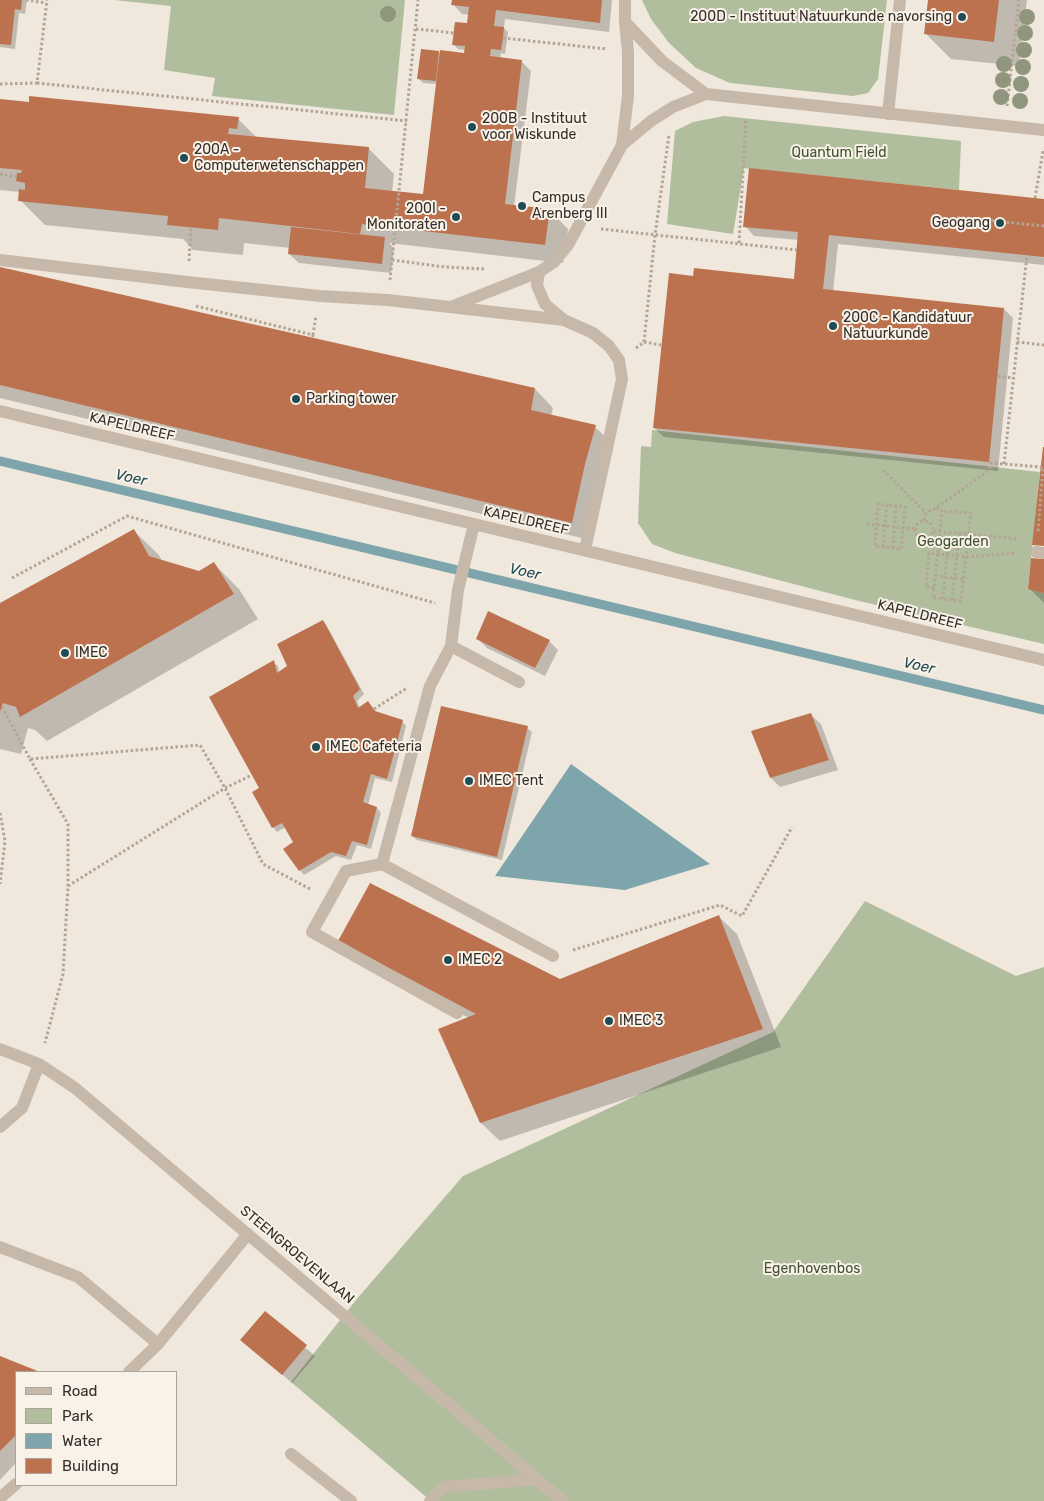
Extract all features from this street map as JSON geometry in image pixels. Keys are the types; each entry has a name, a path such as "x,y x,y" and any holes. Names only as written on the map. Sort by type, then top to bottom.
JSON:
{"street":[{"path":"450,307 539,272 554,262 568,245 622,145 628,96 628,52 624,0"},
{"path":"888,114 900,0"},
{"path":"625,22 662,61 706,94"},
{"path":"622,145 651,121 673,107 706,94 1044,130"},
{"path":"0,260 187,282 450,307 564,320"},
{"path":"539,272 537,285 545,304 564,320 593,333 610,346 619,360 622,379 585,550"},
{"name":"KAPELDREEF","path":"0,412 1044,660"},
{"path":"382,864 430,686 450,646 458,590 474,524"},
{"path":"450,646 519,682"},
{"path":"457,1013 312,932 346,871 382,864 553,956"},
{"name":"STEENGROEVENLAAN","path":"0,1049 39,1064 74,1088 563,1501"},
{"path":"0,1127 22,1108 39,1064"},
{"path":"130,1371 158,1344 248,1234"},
{"path":"0,1247 78,1277 158,1344"},
{"path":"291,1454 351,1501"},
{"path":"430,1501 443,1487 538,1479"},
{"path":"0,1498 15,1485"}],"path":[{"path":"26,0 46,1 37,83"},
{"path":"393,253 418,0"},
{"path":"1005,127 1019,0"},
{"path":"416,29 454,33"},
{"path":"503,38 628,52"},
{"path":"0,84 37,83 407,121"},
{"path":"739,243 747,99"},
{"path":"644,342 655,235 673,107"},
{"path":"1035,198 1044,145"},
{"path":"0,174 17,177"},
{"path":"957,217 1044,226"},
{"path":"578,227 796,250"},
{"path":"187,282 191,228"},
{"path":"1004,464 1027,255"},
{"path":"392,260 444,267 492,270"},
{"path":"192,306 313,335 312,338"},
{"path":"619,360 644,342 661,345"},
{"path":"1017,342 1044,345"},
{"path":"998,376 1013,378"},
{"path":"924,520 926,513 936,508 989,470 991,462 1043,467 1035,550 966,557 929,553 926,587 934,588"},
{"path":"883,470 926,513"},
{"path":"878,504 887,505 905,506 901,549 875,546 878,504"},
{"path":"883,547 887,505"},
{"path":"893,548 896,506"},
{"path":"936,508 942,511 971,513 961,601 934,598 942,511"},
{"path":"12,578 127,516 455,609"},
{"path":"924,520 931,524 934,531 930,538 923,540 916,536 914,529 918,522 924,520"},
{"path":"867,524 914,529"},
{"path":"934,531 1024,540"},
{"path":"943,599 949,533"},
{"path":"952,600 959,534"},
{"path":"936,576 963,579"},
{"path":"2,707 68,824 68,887 63,974 39,1064"},
{"path":"30,759 200,745 225,788 263,864 313,890 334,891"},
{"path":"68,887 225,788 252,774"},
{"path":"0,813 5,841 0,884"},
{"path":"553,956 720,905 742,916 792,827"}],"green space":[{"path":"114,0 405,0 394,115 212,96 215,78 164,70 171,6"},
{"path":"642,0 887,0 878,79 868,93 853,96 730,83 696,68 669,43 651,19"},
{"name":"Quantum Field","path":"724,116 961,141 959,190 744,168 733,234 667,224 675,131 693,122"},
{"name":"Geogarden","path":"652,430 1040,472 1028,588 1044,593 1044,644 855,600 675,553 652,544 638,523 641,446 651,447"},
{"name":"Egenhovenbos","path":"865,901 1016,976 1044,967 1044,1501 431,1501 291,1382 356,1300 463,1176 773,1032"}],"water":[{"path":"571,764 710,864 625,890 495,876"}],"building":[{"path":"0,0 22,0 21,10 15,9 11,45 0,44"},
{"path":"452,0 602,0 600,23 496,10 494,26 504,27 503,38 501,50 491,49 490,56 522,60 505,204 550,209 545,245 362,224 360,234 219,218 218,230 167,225 168,216 18,201 19,189 25,190 25,183 16,181 17,173 21,173 22,170 0,168 0,99 29,102 29,96 239,117 237,129 229,128 228,134 369,147 365,188 423,194 440,50 464,53 465,46 452,45 455,22 467,23 469,7 451,5"},
{"name":"200D - Instituut Natuurkunde navorsing","path":"928,0 999,0 994,42 924,34"},
{"path":"421,49 439,51 436,81 417,79"},
{"name":"200C - Kandidatuur Natuurkunde","path":"749,168 1044,199 1044,257 829,235 823,289 1004,308 989,462 653,428 669,273 693,276 694,268 794,279 798,232 743,227"},
{"path":"291,227 385,237 382,264 288,254"},
{"name":"Parking tower","path":"0,267 535,388 531,410 596,425 572,523 0,385"},
{"path":"1044,447 1044,546 1032,545"},
{"name":"IMEC","path":"134,529 149,556 199,571 214,562 234,594 20,717 16,707 3,703 0,712 0,603"},
{"path":"1031,558 1044,559 1044,593 1028,589"},
{"path":"488,611 550,640 535,668 476,639"},
{"name":"IMEC Cafeteria","path":"323,620 360,689 353,696 358,708 368,701 375,711 403,720 387,779 371,774 363,802 377,807 367,845 352,841 346,856 331,852 299,871 283,849 293,842 282,823 272,828 252,792 259,788 209,697 274,660 277,673 287,666 277,644"},
{"name":"IMEC Tent","path":"441,706 528,726 497,857 411,836"},
{"path":"811,713 829,760 770,778 751,731"},
{"name":"IMEC 3","path":"370,883 560,979 719,915 763,1029 480,1123 438,1029 476,1014 338,941"},
{"path":"265,1311 307,1345 282,1375 240,1340"},
{"path":"0,1356 38,1371 15,1371 15,1436 0,1451"}],"waterway":[{"name":"Voer","path":"0,461 1044,710"}],"place":[{"name":"200D - Instituut Natuurkunde navorsing","path":"962,17"},
{"name":"200B - Instituut voor Wiskunde","path":"472,127"},
{"name":"200A - Computerwetenschappen","path":"184,158"},
{"name":"Campus Arenberg III","path":"522,206"},
{"name":"200I - Monitoraten","path":"456,217"},
{"name":"Geogang","path":"1000,223"},
{"name":"200C - Kandidatuur Natuurkunde","path":"833,326"},
{"name":"Parking tower","path":"296,399"},
{"name":"IMEC","path":"65,653"},
{"name":"IMEC Cafeteria","path":"316,747"},
{"name":"IMEC Tent","path":"469,781"},
{"name":"IMEC 2","path":"448,960"},
{"name":"IMEC 3","path":"609,1021"}]}
